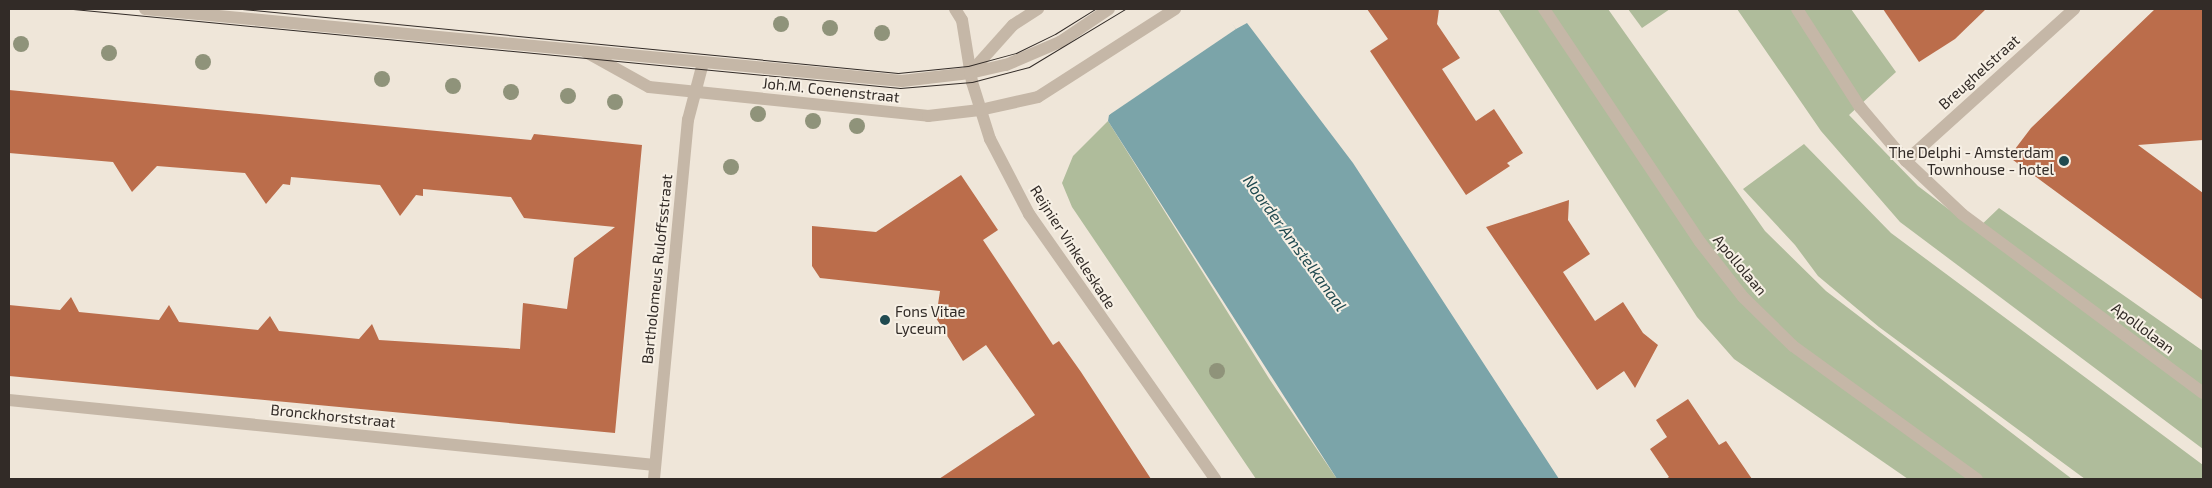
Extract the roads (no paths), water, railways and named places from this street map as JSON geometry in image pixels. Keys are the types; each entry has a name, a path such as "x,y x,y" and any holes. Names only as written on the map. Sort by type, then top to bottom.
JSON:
{"street":[{"name":"Joh.M. Coenenstraat","path":"145,9 278,15 703,63 902,81 970,73 1006,65 1060,42 1109,9"},
{"name":"Reijnier Vinkeleskade","path":"955,9 962,20 970,73 990,139 1029,214 1215,479"},
{"path":"970,73 1013,25 1038,9"},
{"name":"Joh.M. Coenenstraat","path":"580,49 649,87 928,116 980,110 1038,97 1175,9"},
{"name":"Apollolaan","path":"1544,9 1700,242 1743,297 1793,346 1978,479"},
{"name":"Apollolaan","path":"1797,9 1860,107 1906,161 1962,214 2203,393"},
{"name":"Breughelstraat","path":"1906,161 2074,9"},
{"name":"Bartholomeus Ruloffsstraat","path":"654,479 688,120 703,63"},
{"name":"Bronckhorststraat","path":"9,400 655,465"}],"water":[{"name":"Noorder Amstelkanaal","path":"1220,9 1236,29 1247,23 1353,163 1559,479 1337,479 1108,121 1109,115"}],"tram line":[{"path":"73,9 900,88 972,82 1029,67 1125,9"},
{"path":"242,9 898,73 968,66 1016,53 1055,34 1095,9"}],"place":[{"name":"The Delphi - Amsterdam Townhouse - hotel","path":"2064,161"},
{"name":"Fons Vitae Lyceum","path":"885,320"}]}
